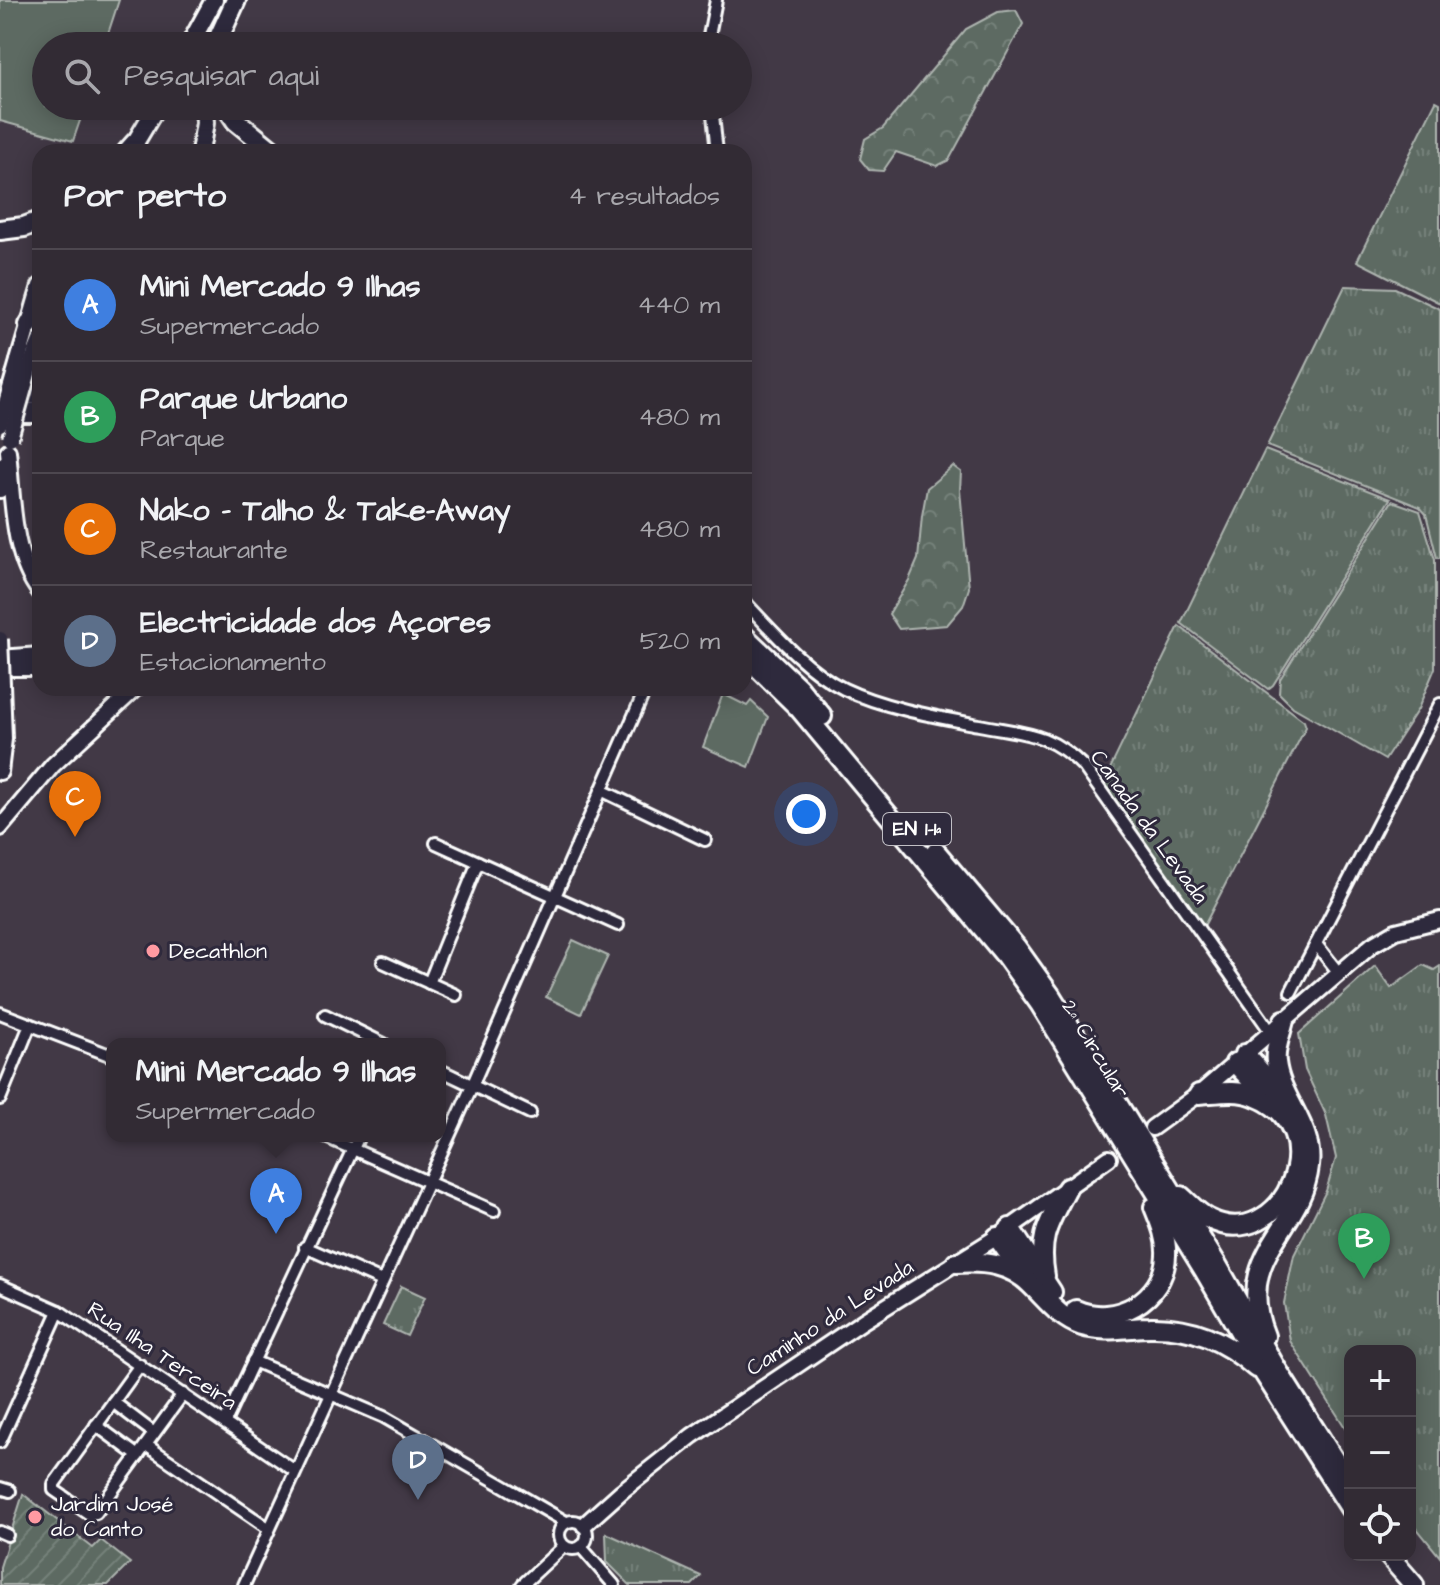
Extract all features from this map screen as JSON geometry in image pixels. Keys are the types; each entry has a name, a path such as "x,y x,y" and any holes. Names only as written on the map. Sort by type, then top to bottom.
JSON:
{"highway":[{"path":"221,32 236,0"},
{"path":"235,120 264,144"},
{"path":"0,230 32,224"},
{"path":"0,394 32,395"},
{"path":"0,413 32,413"},
{"name":"2ª Circular","path":"752,644 798,687 1016,947 1051,996 1147,1167"},
{"name":"2ª Circular","path":"752,662 799,708 1005,955 1040,1004 1147,1167 1216,1263 1270,1372 1344,1498"},
{"path":"1147,1167 1198,1212 1225,1224 1243,1224 1260,1219 1286,1196 1294,1178 1298,1146 1275,1060 1277,1026"},
{"path":"1240,1059 1290,1113 1308,1145 1310,1162 1307,1182 1297,1204 1264,1256 1257,1284 1257,1306 1270,1372"},
{"path":"1199,1094 1239,1092 1253,1095 1290,1113"},
{"path":"956,1263 995,1264 1038,1285 1070,1307 1099,1316 1127,1311 1147,1296 1163,1270 1166,1256 1147,1167"},
{"path":"1038,1285 1043,1237 1067,1188"},
{"path":"1003,1232 1064,1318 1083,1326 1125,1330 1180,1327 1206,1334 1270,1372"},
{"name":"2ª Circular","path":"1270,1372 1344,1477"},
{"path":"1393,1561 1414,1585"},
{"path":"1410,1561 1430,1585"}],"main road":[{"path":"197,32 214,0"},
{"path":"213,32 229,0"},
{"path":"133,144 148,120"},
{"path":"201,144 203,120"}],"street":[{"path":"710,32 716,0"},
{"path":"714,120 716,144"},
{"path":"0,424 32,342"},
{"path":"0,490 25,362"},
{"path":"9,444 18,535 32,578"},
{"name":"Canada da Levada","path":"752,609 828,680 845,689 926,714 1023,731 1042,737 1075,757 1277,1026"},
{"path":"0,632 4,739 0,772"},
{"path":"0,658 32,656"},
{"path":"0,668 32,668"},
{"path":"0,828 53,765 127,696"},
{"path":"446,1141 642,696"},
{"path":"1291,992 1440,704"},
{"path":"601,790 705,840"},
{"path":"436,843 618,925"},
{"path":"429,983 478,862"},
{"path":"1152,1128 1199,1094 1339,973 1388,935 1440,920"},
{"path":"1316,944 1339,973"},
{"path":"383,962 456,995"},
{"path":"1,1014 106,1054"},
{"path":"325,1015 372,1038"},
{"path":"0,1099 30,1025"},
{"path":"446,1073 530,1113"},
{"path":"337,1142 494,1211"},
{"path":"225,1422 356,1142"},
{"path":"244,1585 445,1142"},
{"name":"Caminho da Levada","path":"584,1525 692,1436 1003,1232 1109,1158"},
{"path":"305,1247 382,1281"},
{"name":"Rua Ilha Terceira","path":"0,1285 59,1311 295,1471"},
{"path":"0,1442 59,1311"},
{"path":"253,1361 384,1417 566,1522 577,1521 584,1525 587,1537 581,1547 573,1549 564,1546 560,1540 559,1532 566,1522"},
{"path":"140,1365 54,1488 92,1515 183,1394"},
{"path":"113,1402 154,1433"},
{"path":"96,1425 138,1456"},
{"path":"146,1445 268,1528"},
{"path":"522,1585 564,1546"},
{"path":"581,1547 614,1585"}],"green space":[{"path":"0,0 119,0 109,32 32,32 32,120 80,120 73,141 0,121"},
{"path":"1016,10 1023,24 949,160 937,166 896,152 883,171 869,170 860,159 865,139 883,128 966,29 998,12"},
{"path":"1436,101 1440,103 1440,303 1357,261"},
{"path":"1345,286 1395,288 1440,309 1440,558 1437,558 1426,514 1420,507 1267,446"},
{"path":"1265,450 1390,499 1268,689 1181,623"},
{"path":"953,466 961,472 969,588 963,606 947,625 899,629 889,614 918,559 927,488"},
{"path":"1392,501 1420,511 1435,560 1435,668 1418,709 1385,760 1293,707 1279,693 1280,679"},
{"path":"1179,626 1304,721 1306,727 1203,928 1105,786 1108,773"},
{"path":"722,696 747,706 751,701 768,717 749,767 703,747"},
{"path":"573,940 608,956 581,1014 546,997"},
{"path":"1423,965 1434,970 1440,966 1440,1557 1416,1527 1416,1345 1344,1345 1344,1426 1290,1341 1284,1303 1294,1255 1326,1191 1336,1158 1326,1115 1305,1070 1299,1034 1375,966 1391,988"},
{"path":"401,1286 425,1297 407,1336 383,1325"},
{"name":"Jardim José do Canto","path":"23,1494 93,1548 101,1540 130,1563 108,1585 0,1585 0,1567"},
{"path":"606,1533 701,1576 692,1585 630,1585 607,1562"}],"place":[{"name":"Nako - Talho & Take-Away","path":"75,837"},
{"name":"Decathlon","path":"153,951"},
{"name":"Mini Mercado 9 Ilhas","path":"276,1234"},
{"name":"Parque Urbano","path":"1364,1279"},
{"name":"Electricidade dos Açores","path":"418,1500"},
{"name":"Jardim José do Canto","path":"35,1517"}]}
